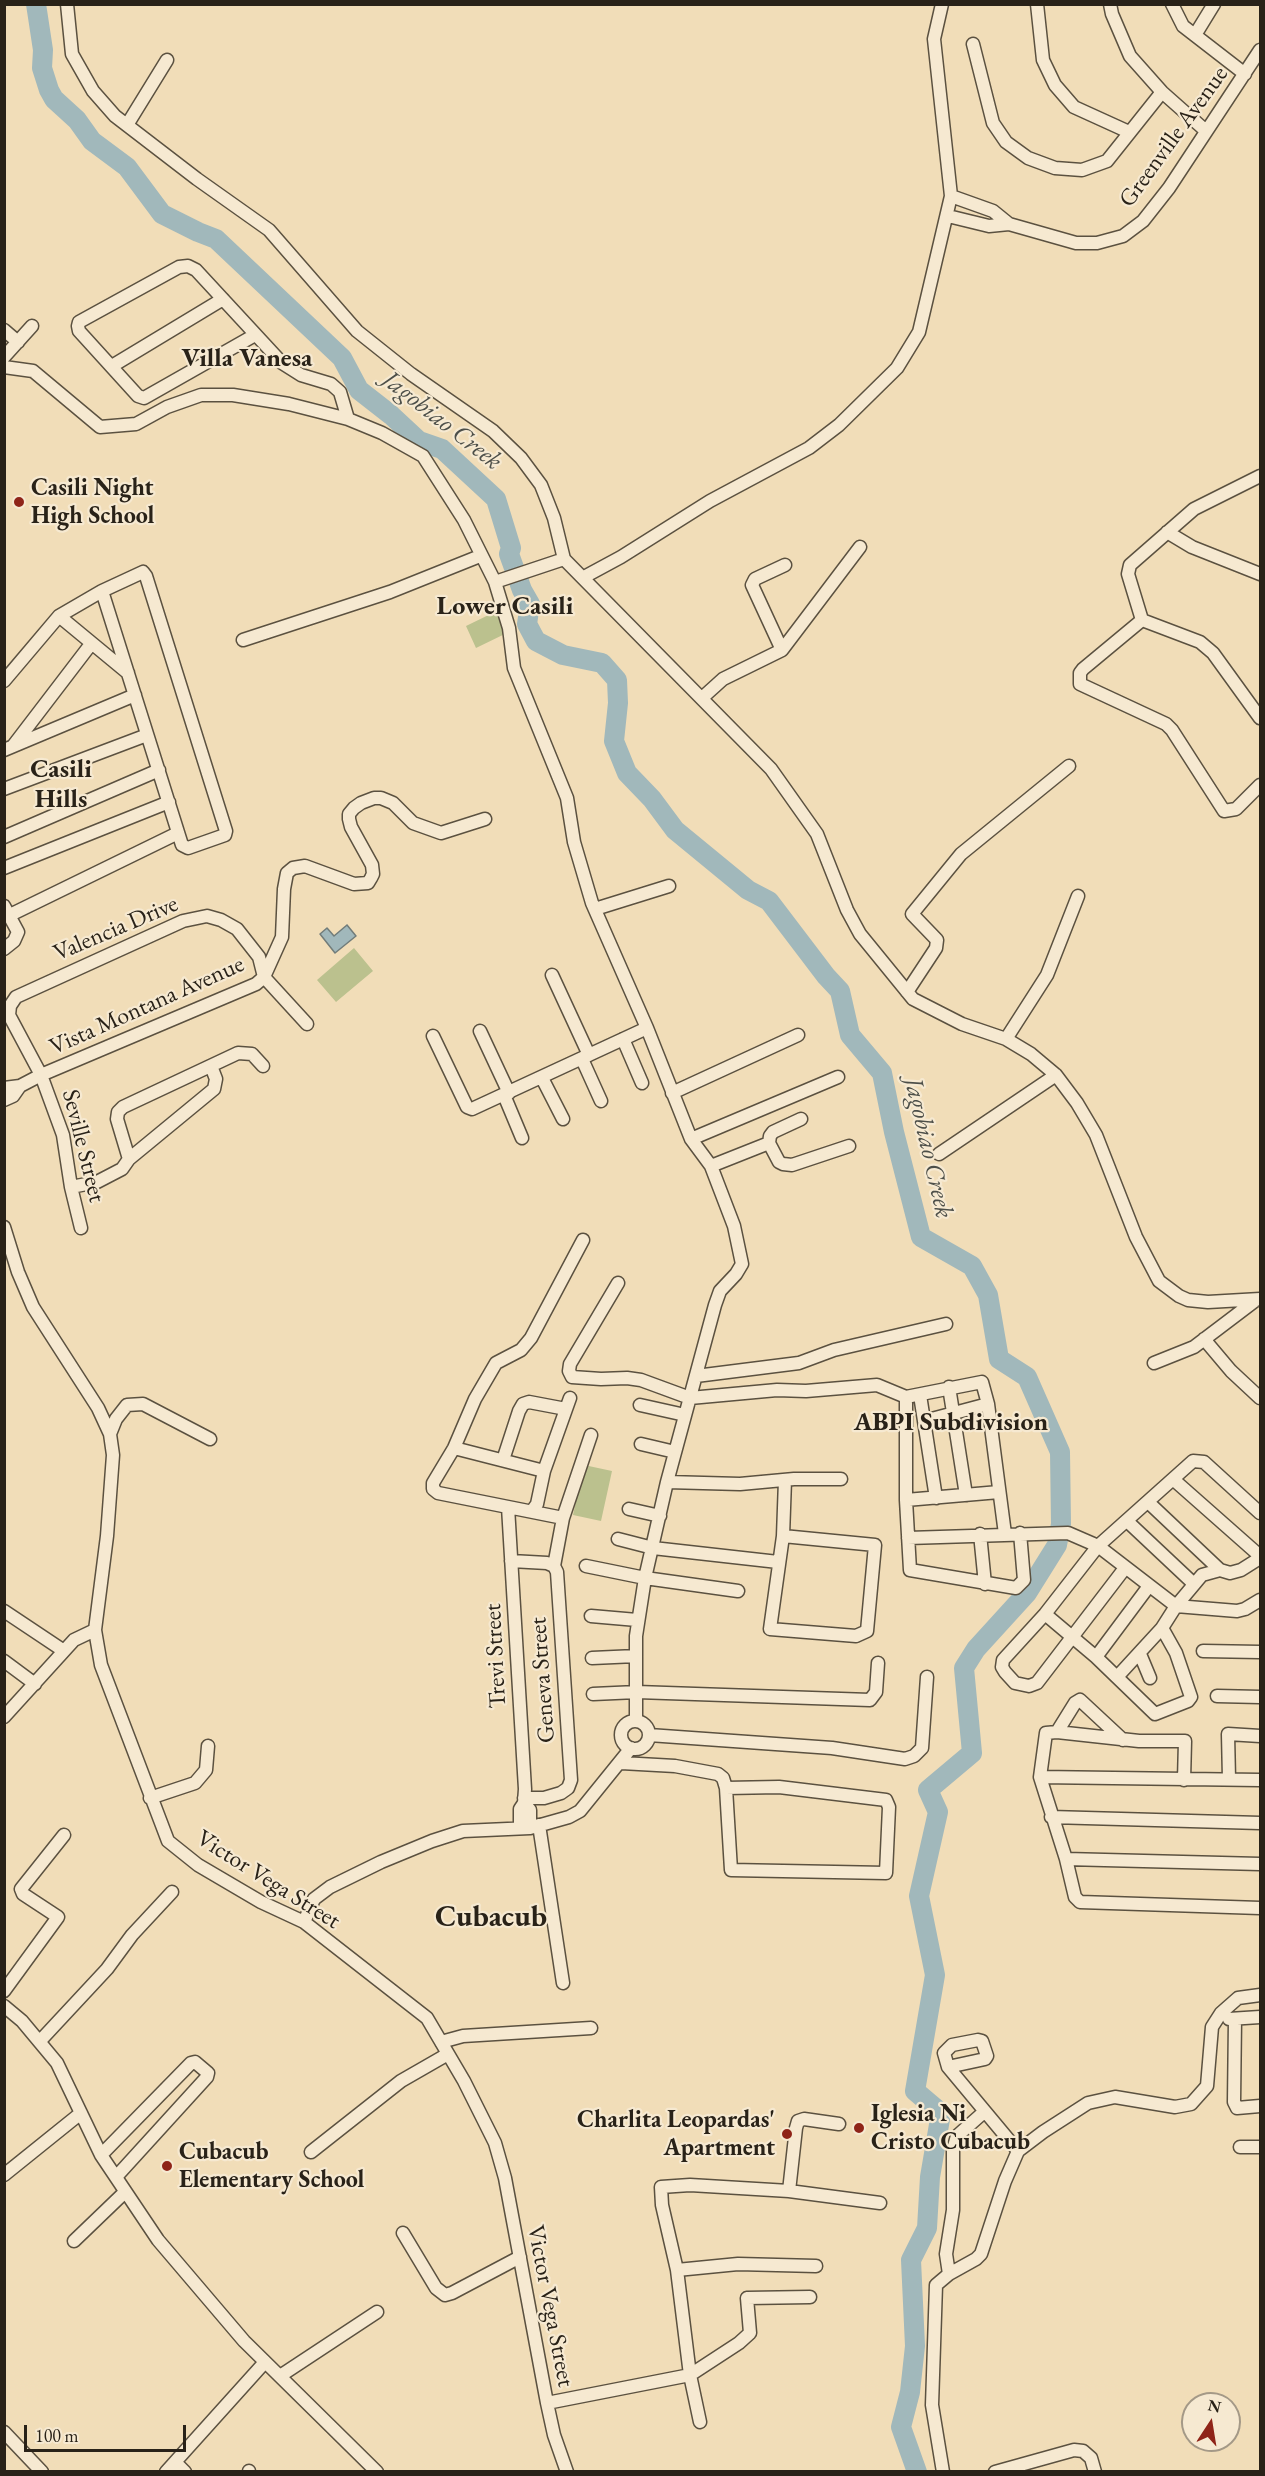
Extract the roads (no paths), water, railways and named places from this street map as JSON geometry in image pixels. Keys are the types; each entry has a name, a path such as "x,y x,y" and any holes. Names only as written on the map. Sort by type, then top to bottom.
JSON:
{"street":[{"path":"67,4 72,54 93,91 115,116 197,179 269,230 357,331 411,374 492,431 511,448 541,485 554,518 564,559 771,769 804,812 817,834 847,910 860,934 913,999 938,1014 1006,1039 1031,1054 1056,1075 1077,1103 1096,1135 1136,1236 1159,1281 1188,1300 1208,1302 1258,1300"},
{"path":"584,577 621,557 710,501 810,448 839,425 897,368 919,332 951,196 934,39 942,4"},
{"path":"1037,4 1043,60 1055,85 1074,107 1129,132"},
{"path":"1110,4 1130,56 1162,92 1206,131"},
{"path":"1172,4 1183,26 1245,74"},
{"path":"1195,35 1214,4"},
{"path":"974,44 993,123 1006,142 1028,158 1055,168 1082,170 1107,161 1162,92"},
{"name":"Greenville Avenue","path":"948,216 989,226 1009,224 1076,243 1097,243 1123,236 1143,221 1169,188 1260,50"},
{"path":"128,125 167,60"},
{"name":"Greenville Avenue","path":"951,196 993,211 1009,224"},
{"path":"255,335 144,398 138,396 79,331 79,322 179,267 188,266 196,270 282,363 301,375 331,384 340,392 348,420"},
{"path":"112,366 223,299"},
{"path":"4,357 32,326"},
{"path":"4,330 18,342"},
{"path":"4,367 33,371 100,427 136,424 167,407 201,394 232,395 278,402 348,420 382,433 423,456 464,520 480,556 501,581 513,668 567,798 574,842 595,909 647,1028 691,1139 711,1166 734,1227 741,1264 736,1274 720,1291 667,1482 637,1620 636,1721"},
{"path":"1142,620 1128,569 1194,509 1260,476"},
{"path":"1167,532 1192,547 1260,574"},
{"path":"702,698 723,679 782,650 860,547"},
{"path":"243,640 390,592 480,556"},
{"path":"501,581 564,559"},
{"path":"782,650 752,585 754,579 785,565"},
{"path":"4,681 59,616 102,591 143,572 226,831 223,837 188,848 182,845 102,591"},
{"path":"59,616 128,673"},
{"path":"1142,620 1083,669 1079,679 1080,684 1086,689 1166,724 1224,811 1236,809 1260,785"},
{"path":"1142,620 1200,642 1214,653 1260,718"},
{"path":"8,748 91,644"},
{"path":"8,748 135,695"},
{"path":"4,789 147,735"},
{"path":"907,992 936,948 937,940 912,914 961,854 1069,766"},
{"path":"4,837 159,770"},
{"name":"Vista Montana Avenue","path":"4,1088 20,1086 41,1075 245,990 264,977 282,937 287,873 293,868 305,866 354,884 368,883 371,878 372,865 351,827 350,814 354,808 374,798 381,798 393,803 412,823 441,833 485,819"},
{"path":"4,868 169,802"},
{"path":"4,949 14,941 18,932 7,911 178,832"},
{"path":"595,909 669,886"},
{"path":"1006,1039 1047,975 1078,896"},
{"name":"Valencia Drive","path":"41,1075 9,1015 10,1006 16,997 183,921 207,916 221,920 237,929 259,957 264,977 307,1024"},
{"path":"552,975 602,1101"},
{"path":"433,1036 467,1107 475,1108 647,1028"},
{"path":"480,1031 507,1094 522,1137"},
{"path":"672,1093 798,1035"},
{"path":"623,1039 642,1083"},
{"path":"129,1159 117,1119 118,1112 132,1102 238,1053 252,1054 263,1066"},
{"path":"71,1187 97,1182 122,1169 129,1159 213,1089 216,1079 211,1066"},
{"name":"Seville Street","path":"41,1075 63,1135 71,1187 81,1228"},
{"path":"939,1154 1056,1075"},
{"path":"542,1077 562,1119"},
{"path":"691,1139 838,1077"},
{"name":"Vista Montana Avenue","path":"4,1100 13,1096 20,1086"},
{"path":"711,1166 769,1143 773,1132 801,1119"},
{"path":"769,1143 779,1161 792,1165 849,1146"},
{"name":"Victor Vega Street","path":"4,1227 18,1272 33,1307 98,1408 110,1434 113,1455 107,1536 95,1630 101,1665 168,1840 190,1860 261,1902 304,1922 427,2018 495,2143 505,2178 554,2435 567,2472"},
{"path":"563,1518 438,1493 433,1489 433,1483 454,1448 475,1399 496,1363 520,1350 531,1338 583,1240"},
{"path":"618,1283 570,1364 569,1371 572,1377 641,1380 690,1398 777,1390 807,1391 877,1385 906,1397 982,1382 988,1404 1005,1534"},
{"path":"1154,1363 1194,1347 1258,1300"},
{"path":"696,1376 799,1363 834,1350 946,1324"},
{"path":"1204,1339 1260,1398"},
{"path":"949,1387 966,1495"},
{"path":"920,1395 936,1498"},
{"path":"906,1397 906,1500 910,1570 1016,1588 1023,1583 1024,1576 1020,1533"},
{"path":"503,1461 519,1411 524,1404 529,1402 568,1403 544,1471 537,1504 532,1511"},
{"path":"110,1434 116,1419 127,1405 143,1404 210,1439"},
{"path":"924,1422 988,1404"},
{"path":"640,1405 685,1415"},
{"name":"Geneva Street","path":"524,1801 561,1793 568,1788 571,1780 557,1572 554,1566 563,1518 591,1435"},
{"path":"641,1444 675,1452"},
{"path":"454,1448 544,1471"},
{"path":"1125,1568 1037,1683 1029,1686 1015,1683 1005,1672 1002,1666 1003,1660 1045,1614 1098,1546 1193,1461 1204,1462 1260,1513"},
{"path":"667,1482 740,1484 841,1479"},
{"path":"783,1536 875,1545 867,1631 856,1636 770,1629 783,1536 785,1480"},
{"path":"1148,1502 1221,1570 1230,1573 1241,1570 1260,1557 1174,1480"},
{"path":"906,1500 999,1492"},
{"name":"Trevi Street","path":"508,1507 524,1801 520,1809 529,1827 563,1983"},
{"path":"629,1509 660,1516"},
{"path":"1127,1521 1194,1584"},
{"path":"908,1538 1068,1533 1098,1546 1176,1606 1238,1611 1260,1600"},
{"path":"980,1534 985,1584"},
{"path":"618,1539 653,1548 778,1562"},
{"path":"511,1562 547,1563 554,1566"},
{"path":"586,1566 645,1578 738,1591"},
{"path":"1117,1677 1162,1628 1176,1606 1202,1575 1221,1570"},
{"path":"1096,1657 1149,1586"},
{"path":"4,1611 64,1651"},
{"path":"1045,1614 1096,1657 1155,1714 1188,1701 1191,1694 1176,1653 1162,1628"},
{"path":"591,1616 637,1620"},
{"path":"4,1718 74,1640 95,1630"},
{"path":"1203,1651 1258,1650"},
{"path":"1140,1654 1150,1678"},
{"path":"592,1658 636,1656"},
{"path":"4,1661 35,1684"},
{"path":"593,1694 637,1692 870,1700 876,1692 878,1663"},
{"path":"649,1735 832,1748 905,1759 914,1756 922,1748 927,1677"},
{"path":"1217,1696 1260,1697"},
{"path":"1057,1732 1075,1703 1080,1700 1123,1740"},
{"path":"636,1721 643,1723 649,1735 646,1743 639,1748 631,1748 624,1744 621,1736 628,1722 636,1721"},
{"path":"1184,1780 1185,1741 1123,1740 1057,1732 1046,1733 1040,1777 1066,1859 1075,1897 1080,1902 1260,1908"},
{"path":"1228,1779 1228,1734 1260,1736"},
{"path":"150,1798 195,1783 206,1770 208,1746"},
{"path":"304,1922 314,1899 330,1887 381,1862 462,1832 529,1827 569,1817 580,1811 631,1748"},
{"path":"621,1763 675,1766 718,1774 723,1778 726,1788 731,1870 886,1873 889,1808 886,1800 779,1787 726,1788"},
{"path":"1040,1777 1260,1780"},
{"path":"1051,1817 1260,1823"},
{"path":"4,1991 58,1917 23,1894 21,1889 64,1835"},
{"path":"1066,1859 1140,1859 1260,1864"},
{"path":"40,2041 107,1969 132,1935 172,1892"},
{"path":"943,2472 932,2405 936,2285 981,2254 1005,2181 1018,2151 1042,2132 1088,2103 1115,2097 1175,2107 1191,2104 1207,2086 1212,2027 1221,2013 1238,1998 1260,1995"},
{"path":"4,2006 22,2021 57,2063 101,2155 158,2240 265,2362 377,2472"},
{"path":"1221,2013 1228,2019 1260,2018"},
{"path":"1235,2019 1234,2102 1238,2108 1260,2106"},
{"path":"441,2042 463,2036 591,2028"},
{"path":"311,2152 401,2081 448,2054"},
{"path":"101,2155 191,2063 195,2062 208,2073 207,2077 116,2177"},
{"path":"948,2067 1018,2151"},
{"path":"949,2274 946,2254 953,2210 953,2150 957,2136 984,2112"},
{"path":"4,2175 81,2113"},
{"path":"789,2191 795,2128 798,2121 804,2119 839,2124"},
{"path":"1240,2147 1260,2147"},
{"path":"700,2422 690,2375 676,2271 662,2205 661,2187 690,2185 789,2191 880,2203"},
{"path":"74,2241 125,2192"},
{"path":"403,2233 436,2288 445,2295 520,2257"},
{"path":"676,2271 738,2264 816,2266"},
{"path":"547,2403 690,2375 739,2343 750,2333 747,2298 810,2297"},
{"path":"280,2376 377,2312"},
{"path":"185,2472 171,2467 265,2362"},
{"path":"4,2432 42,2472"},
{"path":"995,2472 1030,2468 1074,2450 1083,2451 1091,2458 1095,2472"}],"water":[{"path":"347,925 356,936 335,953 320,934 327,928 334,936"}],"waterway":[{"name":"Jagobiao Creek","path":"36,4 43,50 42,68 49,90 54,99 77,120 92,141 127,167 162,214 216,239 342,358 359,390 419,441 442,449 496,499 511,548 509,554 522,590 530,604 527,624 536,641 563,655 602,663 617,680 618,703 614,741 627,773 652,799 675,830 748,890 769,901 840,991 850,1035 882,1073 894,1132 921,1237 972,1266 988,1295 999,1359 1027,1377 1060,1452 1061,1524 1057,1545 1027,1593 976,1649 964,1668 972,1753 928,1790 938,1812 919,1896 935,1975 915,2091 941,2113 930,2177 927,2228 911,2260 915,2346 910,2392 901,2427 917,2472"}],"place":[{"name":"Casili Night High School","path":"19,502"},
{"name":"Iglesia Ni Cristo Cubacub","path":"859,2128"},
{"name":"Charlita Leopardas' Apartment","path":"787,2134"},
{"name":"Cubacub Elementary School","path":"167,2166"}],"district":[{"name":"Villa Vanesa","path":"247,359"},
{"name":"Lower Casili","path":"505,607"},
{"name":"Casili Hills","path":"61,785"},
{"name":"ABPI Subdivision","path":"951,1423"},
{"name":"Cubacub","path":"491,1918"}]}
